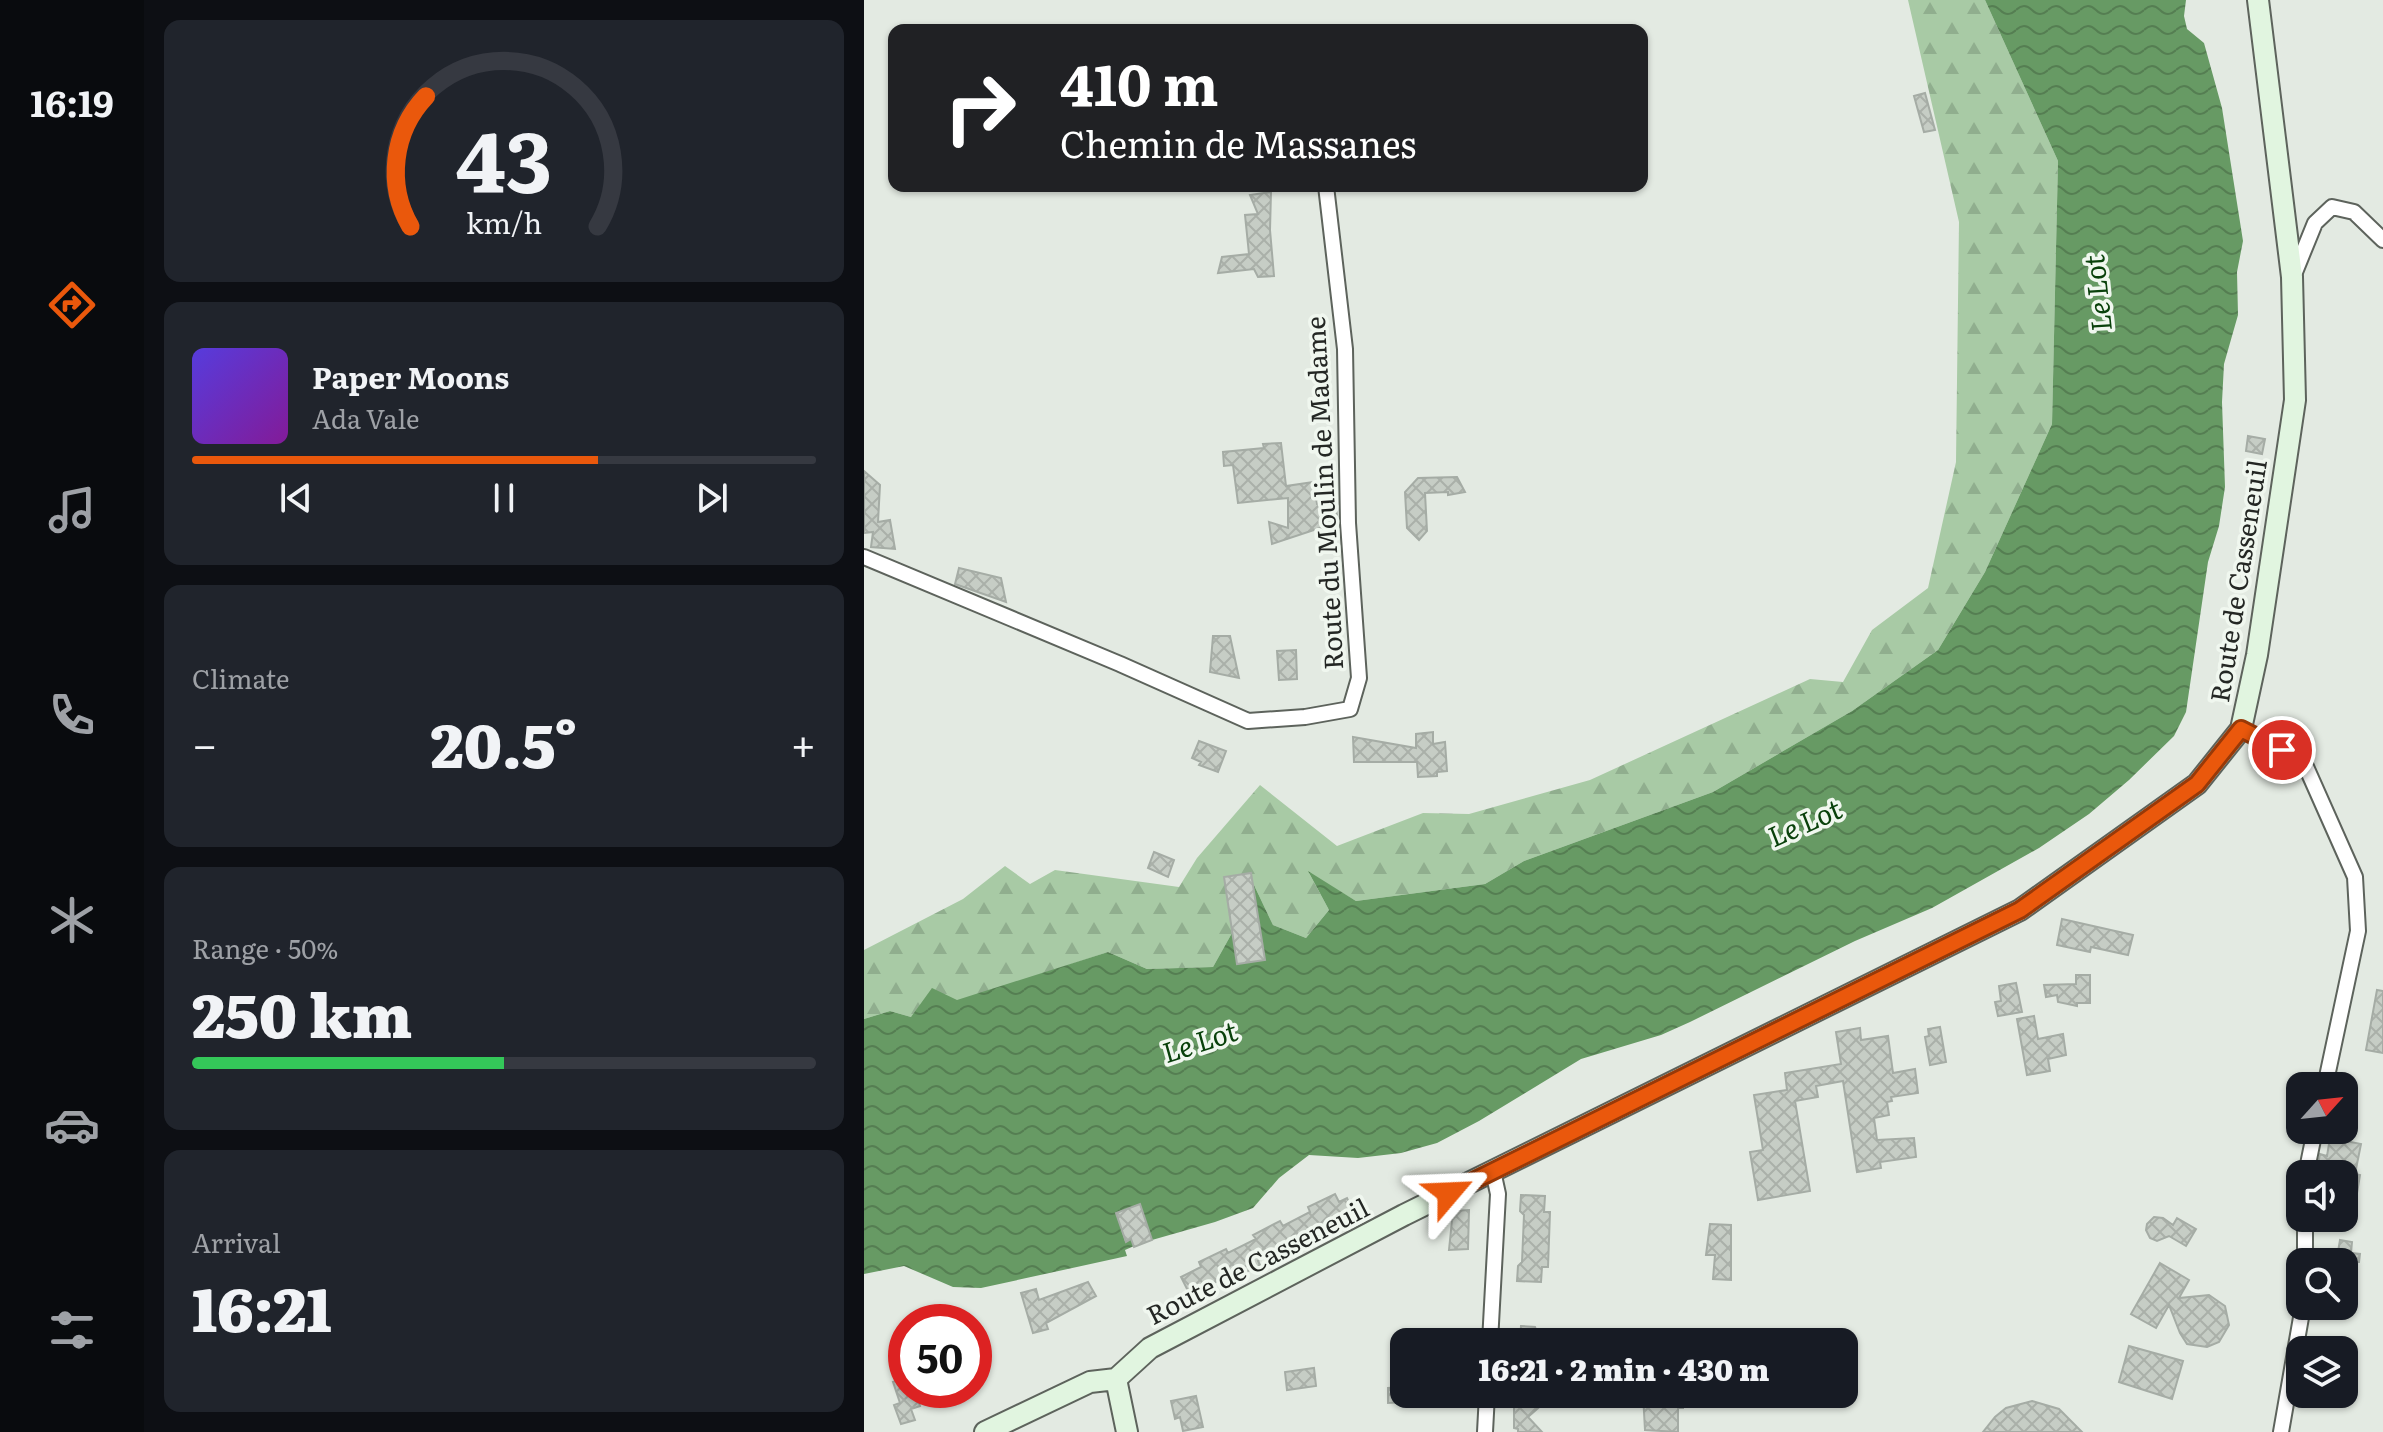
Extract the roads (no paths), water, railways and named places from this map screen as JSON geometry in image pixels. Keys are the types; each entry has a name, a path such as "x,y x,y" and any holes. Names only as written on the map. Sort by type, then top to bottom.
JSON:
{"main road":[{"name":"Route de Casseneuil","path":"1116,1379 1150,1348 1493,1171 2020,910 2197,784 2241,729 2257,655 2295,400 2292,277 2258,0"},
{"path":"985,1432 1090,1382 1116,1379 1127,1432"}],"street":[{"name":"Route du Moulin de Madame","path":"864,557 1248,721 1305,717 1350,709 1359,678 1348,523 1345,349 1327,192"},
{"path":"2292,277 2315,223 2332,207 2354,212 2383,240"},
{"path":"2241,729 2303,760 2355,877 2358,931 2328,1072"},
{"path":"1491,1328 1498,1194 1493,1171"},
{"path":"2281,1432 2301,1320"},
{"path":"1485,1432 1486,1408"}],"water":[{"name":"Le Lot","path":"1985,0 2186,0 2184,16 2187,29 2204,43 2222,108 2243,241 2237,272 2238,315 2224,364 2225,487 2219,526 2208,562 2186,712 2174,736 2089,814 2039,848 1932,908 1855,941 1661,1035 1581,1059 1437,1143 1401,1153 1358,1158 1309,1155 1279,1178 1253,1208 1152,1240 1139,1204 1116,1213 1125,1241 1131,1239 1134,1246 1125,1250 1127,1256 981,1288 953,1287 904,1266 864,1274 864,1019 890,1011 911,1017 932,988 957,1000 1108,952 1147,969 1213,967 1232,933 1264,959 1253,883 1273,925 1306,938 1329,910 1308,871 1356,901 1485,884 1524,861 1713,792 1852,711 1938,650 1985,572 2052,424 2058,161"}]}
